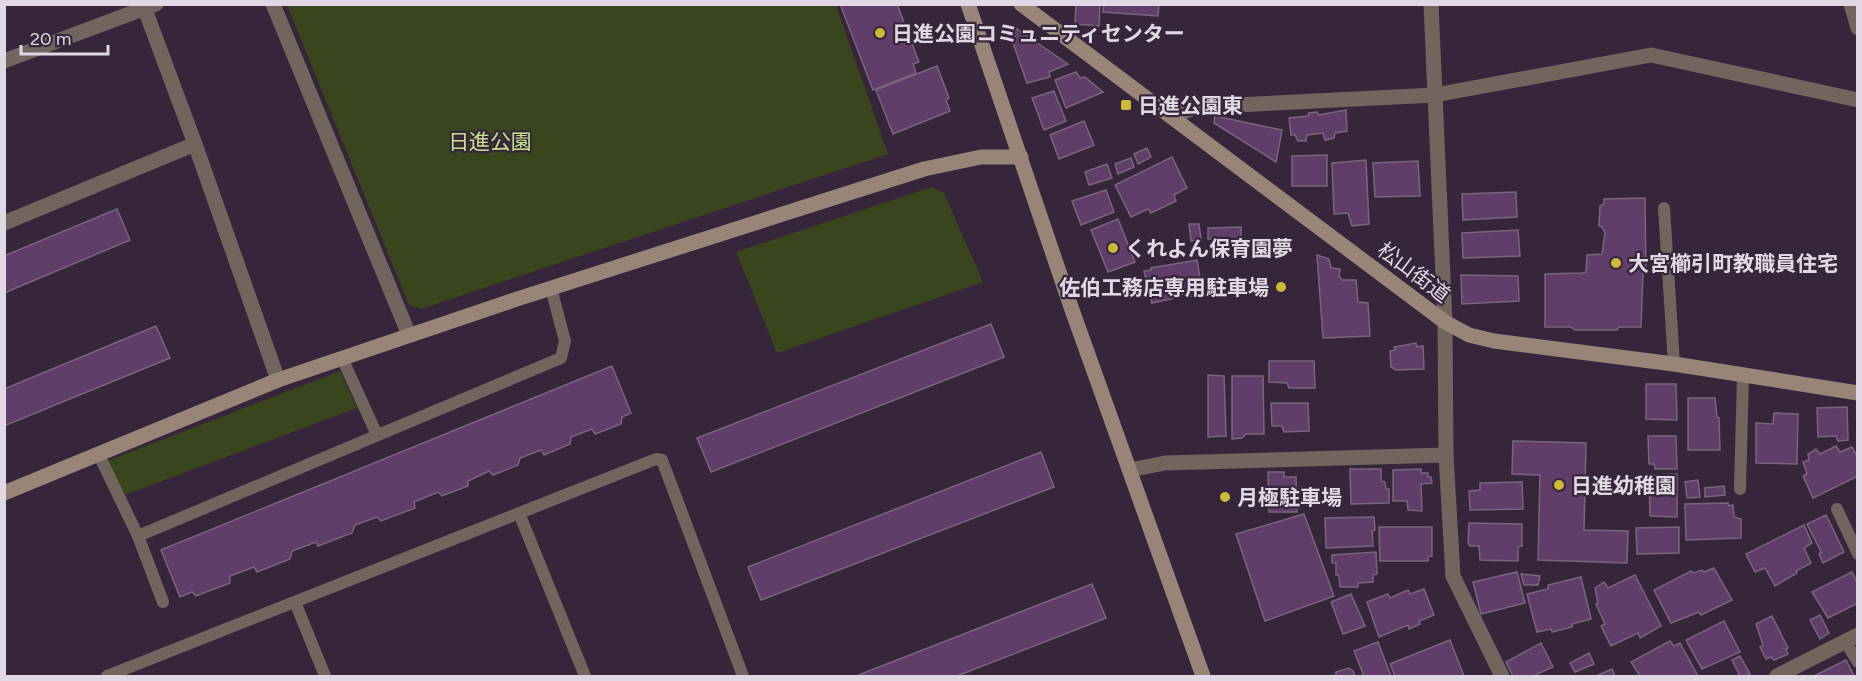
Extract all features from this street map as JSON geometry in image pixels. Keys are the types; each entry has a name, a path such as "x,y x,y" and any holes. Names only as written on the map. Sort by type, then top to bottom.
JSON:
{"street":[{"path":"273,4 409,336"},
{"path":"968,4 1071,307 1203,676"},
{"name":"松山街道","path":"1022,4 1445,322 1469,335 1494,342 1674,364 1857,393"},
{"path":"1431,4 1445,322 1446,455 1453,576 1502,676"},
{"path":"1851,4 1857,28"},
{"path":"4,61 148,6 278,380"},
{"path":"1172,117 1195,107 1435,95 1651,55 1857,100"},
{"path":"4,224 195,144"},
{"path":"4,493 278,380 551,288 924,169 981,157 1021,157"},
{"path":"1130,470 1164,464 1446,455"},
{"path":"1787,674 1851,638"}],"lane":[{"path":"1664,208 1674,364"},
{"path":"138,536 561,358 565,341 551,288"},
{"path":"342,358 377,435"},
{"path":"1740,489 1743,375"},
{"path":"98,453 138,536 163,603"},
{"path":"107,676 656,459 662,460 742,676"},
{"path":"1837,509 1857,554"},
{"path":"519,513 585,676"},
{"path":"295,602 325,676"},
{"path":"1851,638 1857,662"}],"green space":[{"name":"日進公園","path":"287,5 836,5 888,154 421,309 409,305"},
{"path":"932,187 944,193 983,282 777,353 736,252"},
{"path":"340,371 357,408 122,496 107,461"}],"building":[{"name":"日進公園コミュニティセンター","path":"840,4 897,4 919,62 913,64 916,73 873,90"},
{"path":"1076,4 1100,4 1099,26 1075,24"},
{"path":"1104,4 1159,4 1158,16 1103,12"},
{"path":"1011,25 1068,64 1049,72 1050,77 1027,83 1007,26"},
{"name":"日進公園コミュニティセンター","path":"937,66 949,98 946,100 950,111 893,134 876,90"},
{"path":"1076,72 1080,78 1085,77 1103,92 1066,108 1055,80"},
{"path":"1054,91 1066,121 1044,130 1032,98"},
{"path":"1346,110 1347,131 1335,133 1334,138 1325,140 1323,133 1307,135 1306,141 1298,141 1295,135 1291,135 1289,118 1308,116 1309,113 1317,112 1319,115"},
{"path":"1215,116 1282,130 1276,162 1214,123"},
{"path":"1084,121 1094,145 1059,159 1050,135"},
{"path":"1147,148 1151,157 1138,164 1134,154"},
{"path":"1327,155 1327,186 1292,186 1292,156"},
{"path":"1172,157 1187,188 1174,195 1176,201 1151,213 1148,209 1131,217 1115,185"},
{"path":"1131,158 1134,167 1118,174 1115,164"},
{"path":"1366,160 1369,224 1352,226 1348,213 1334,214 1332,163"},
{"path":"1418,161 1420,196 1375,197 1373,163"},
{"path":"1107,164 1112,178 1089,185 1085,172"},
{"path":"1106,190 1114,212 1081,225 1072,201"},
{"path":"1516,192 1517,217 1463,220 1462,194"},
{"name":"大宮櫛引町教職員住宅","path":"1645,198 1646,272 1643,273 1641,327 1619,327 1617,330 1575,330 1571,327 1545,327 1545,274 1586,272 1587,255 1602,254 1605,233 1599,226 1600,206 1604,204 1604,199"},
{"path":"117,209 130,240 4,293 4,256"},
{"path":"1118,219 1135,262 1108,272 1091,230"},
{"path":"1189,224 1199,224 1201,239 1191,241"},
{"path":"1241,227 1241,239 1208,239 1208,228"},
{"path":"1518,230 1520,256 1463,258 1462,233"},
{"path":"1317,255 1329,259 1331,268 1340,269 1339,276 1342,280 1356,280 1358,302 1368,303 1370,336 1323,338"},
{"path":"1197,260 1202,290 1199,292 1200,295 1186,297 1184,294 1176,295 1176,298 1152,303 1144,271"},
{"path":"1461,275 1518,276 1519,301 1462,304"},
{"path":"991,324 1004,357 711,472 697,438"},
{"path":"156,326 170,358 4,426 4,389"},
{"path":"1416,343 1417,347 1423,346 1424,369 1396,370 1391,367 1390,351 1395,350 1394,347"},
{"path":"1269,361 1314,361 1315,388 1289,388 1287,383 1269,382"},
{"path":"612,366 631,413 622,417 621,424 595,434 592,429 571,437 570,444 544,455 541,450 520,458 518,465 493,475 489,471 468,481 468,486 442,496 438,492 414,502 415,508 381,521 377,517 355,525 352,533 318,546 316,542 292,551 290,559 257,572 254,567 230,576 230,583 196,596 192,592 180,597 161,550"},
{"path":"1208,375 1224,376 1226,436 1208,437"},
{"path":"1232,376 1263,376 1264,434 1246,434 1242,438 1232,439"},
{"path":"1646,384 1676,384 1677,420 1646,419"},
{"path":"1688,398 1715,398 1719,418 1720,450 1688,450"},
{"path":"1271,403 1308,403 1309,431 1284,432 1282,426 1272,426"},
{"path":"1847,407 1848,440 1838,441 1836,436 1818,437 1817,408"},
{"path":"1774,413 1798,414 1797,464 1756,463 1756,423 1773,424"},
{"path":"1648,436 1676,436 1677,469 1655,469 1654,464 1649,464"},
{"path":"1513,441 1586,443 1584,530 1628,531 1627,563 1538,560 1540,475 1512,474"},
{"path":"1836,446 1840,452 1852,447 1858,458 1858,476 1813,498 1803,476 1807,474 1803,462 1809,460 1808,454 1816,449 1820,454"},
{"path":"1041,452 1054,487 761,600 748,567"},
{"path":"1350,469 1381,469 1381,481 1385,482 1386,489 1389,489 1389,503 1351,504"},
{"path":"1421,469 1421,473 1428,473 1432,483 1421,484 1422,511 1408,510 1407,501 1393,501 1393,470"},
{"path":"1268,472 1284,472 1284,477 1296,477 1297,512 1269,512"},
{"path":"1677,474 1677,517 1650,516 1649,475"},
{"path":"1698,480 1700,497 1687,498 1685,482"},
{"path":"1522,482 1523,509 1470,510 1469,491 1480,490 1480,483"},
{"path":"1724,486 1725,495 1705,497 1705,488"},
{"path":"1728,503 1729,506 1733,505 1734,517 1741,519 1741,538 1686,540 1685,504"},
{"path":"1304,514 1334,596 1265,621 1236,534"},
{"path":"1826,515 1844,552 1823,563 1819,554 1821,552 1807,524"},
{"path":"1374,517 1373,546 1326,548 1325,518"},
{"path":"1469,523 1522,524 1522,546 1518,547 1518,561 1480,560 1479,546 1470,546 1468,543"},
{"path":"1804,525 1812,543 1804,548 1811,563 1775,586 1765,568 1755,572 1746,554"},
{"path":"1379,527 1432,527 1432,556 1428,557 1428,561 1380,561"},
{"path":"1679,527 1679,553 1637,554 1636,528"},
{"path":"1376,552 1377,574 1373,575 1373,582 1358,583 1358,587 1340,587 1339,575 1336,575 1336,563 1332,563 1332,555"},
{"path":"1714,568 1732,600 1701,615 1699,612 1671,623 1654,590 1691,571 1694,573 1702,570 1704,572"},
{"path":"1517,572 1525,603 1481,614 1473,582"},
{"path":"1852,572 1858,584 1858,603 1828,618 1812,592"},
{"path":"1521,574 1540,576 1538,585 1524,585"},
{"path":"1635,575 1661,626 1640,638 1638,633 1611,646 1601,626 1605,624 1596,604 1598,603 1595,588 1604,582 1608,588"},
{"path":"1581,577 1591,619 1552,632 1551,629 1537,632 1527,594 1548,589 1548,585"},
{"path":"1092,584 1106,618 957,676 856,676"},
{"path":"1424,589 1434,615 1419,621 1420,624 1409,629 1408,625 1379,637 1367,602 1388,594 1390,598 1408,590 1410,594"},
{"path":"1351,594 1365,626 1343,634 1331,602"},
{"path":"1820,615 1829,633 1820,639 1810,620"},
{"path":"1772,616 1788,648 1786,650 1788,654 1774,660 1771,657 1766,659 1760,647 1763,645 1756,624"},
{"path":"1724,621 1740,652 1702,669 1686,640"},
{"path":"1450,640 1464,676 1395,676 1390,664"},
{"path":"1670,641 1674,646 1680,643 1698,676 1640,676 1631,662"},
{"path":"1378,642 1391,676 1364,676 1354,651"},
{"path":"1541,643 1553,667 1533,676 1513,676 1506,662"},
{"path":"1589,653 1594,664 1575,672 1570,663"},
{"path":"1740,656 1750,674 1740,676 1732,660"},
{"path":"1846,660 1854,676 1814,676"},
{"path":"1349,668 1355,676 1331,676 1336,675 1336,672"},
{"path":"1612,669 1615,676 1596,676"}],"place":[{"name":"日進公園コミュニティセンター","path":"880,33"},
{"name":"日進公園東","path":"1126,105"},
{"name":"くれよん保育園夢","path":"1113,248"},
{"name":"大宮櫛引町教職員住宅","path":"1616,263"},
{"name":"佐伯工務店専用駐車場","path":"1281,287"},
{"name":"日進幼稚園","path":"1559,485"},
{"name":"月極駐車場","path":"1225,497"}]}
